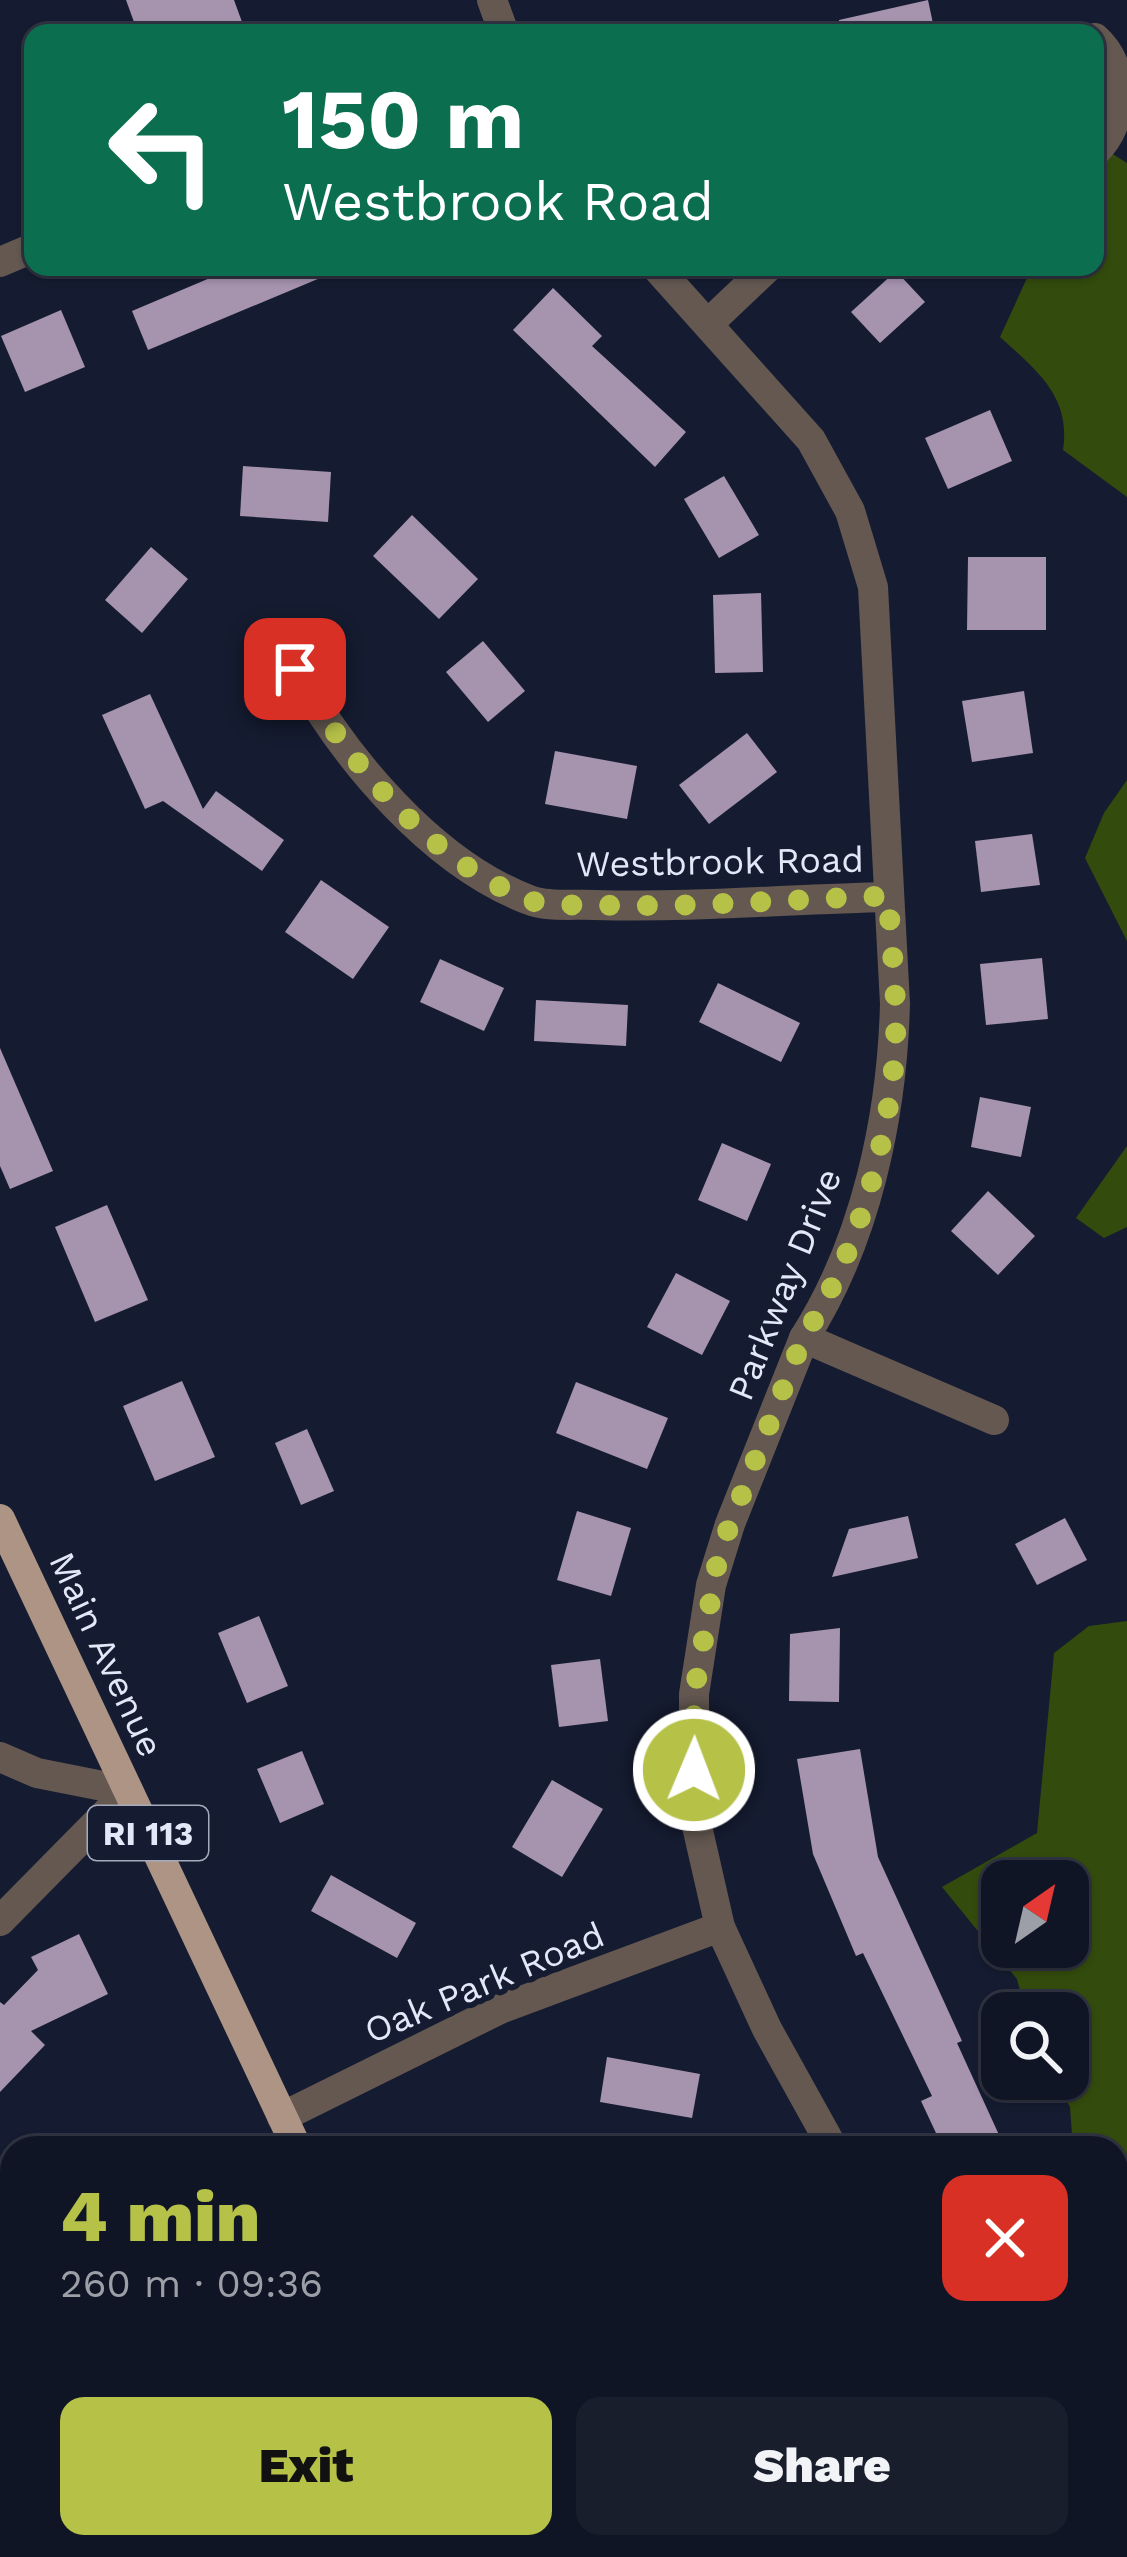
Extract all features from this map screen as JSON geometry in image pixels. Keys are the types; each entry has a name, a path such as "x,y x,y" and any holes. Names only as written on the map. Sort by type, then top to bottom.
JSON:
{"main road":[{"name":"Main Avenue","path":"0,1519 291,2136"}],"street":[{"path":"1104,44 1122,74 1123,101 1104,144"},
{"name":"Parkway Drive","path":"665,276 811,440 856,530 873,587 896,1004 893,1073 860,1212 819,1313 803,1338 719,1553 694,1694 694,1813 720,1927 767,2030 825,2136"},
{"path":"709,323 759,276"},
{"name":"Westbrook Road","path":"295,669 325,722 379,788 484,878 536,903 632,906 888,896"},
{"path":"803,1338 994,1420"},
{"path":"0,1757 37,1773 128,1791"},
{"path":"0,1921 128,1791"},
{"name":"Oak Park Road","path":"282,2117 500,2009 720,1927"}],"green space":[{"path":"1104,149 1127,163 1127,497 1063,450 1062,414 1056,399 1038,373 1000,337 1028,276 1104,276"},
{"path":"1127,780 1127,941 1085,858 1104,813"},
{"path":"1127,1146 1127,1227 1104,1238 1076,1218"},
{"path":"1127,1621 1127,2136 1072,2136 1066,2100 1089,2100 1089,1992 1020,1992 1008,1968 1089,1968 1089,1860 990,1860 1037,1833 1054,1653 1089,1626"},
{"path":"981,1865 981,1935 942,1887"}],"building":[{"path":"126,0 234,0 243,24 135,24"},
{"path":"928,0 933,24 839,24 839,20"},
{"path":"215,276 325,276 148,350 132,311"},
{"path":"891,276 901,276 925,302 880,343 851,312"},
{"path":"553,288 602,336 592,346 686,432 655,467 513,330"},
{"path":"61,310 85,367 25,392 1,336"},
{"path":"990,410 1012,461 948,489 925,438"},
{"path":"243,466 331,472 328,522 240,516"},
{"path":"724,476 759,535 719,558 684,499"},
{"path":"412,515 478,579 439,619 373,556"},
{"path":"151,547 188,579 142,633 105,600"},
{"path":"968,557 1046,557 1046,630 967,630"},
{"path":"761,593 763,672 715,673 713,595"},
{"path":"483,641 525,691 488,722 446,672"},
{"path":"1024,691 1033,753 972,762 962,701"},
{"path":"150,694 203,809 216,791 284,840 262,871 163,801 145,809 102,715"},
{"path":"747,733 777,772 709,824 679,785"},
{"path":"555,751 637,766 627,819 545,804"},
{"path":"1032,834 1040,885 981,892 975,841"},
{"path":"321,880 389,927 353,979 285,932"},
{"path":"1042,958 1048,1019 986,1025 980,964"},
{"path":"440,959 504,988 484,1031 420,1002"},
{"path":"718,983 800,1023 781,1062 699,1022"},
{"path":"536,1000 628,1005 626,1046 534,1041"},
{"path":"0,1048 53,1171 10,1189 0,1166"},
{"path":"980,1097 1031,1107 1021,1157 971,1147"},
{"path":"722,1143 771,1164 747,1221 698,1200"},
{"path":"988,1191 1035,1236 998,1275 951,1231"},
{"path":"107,1205 148,1300 95,1322 55,1227"},
{"path":"676,1273 730,1301 702,1355 647,1327"},
{"path":"182,1381 215,1457 155,1481 123,1406"},
{"path":"576,1382 668,1418 647,1469 556,1433"},
{"path":"307,1429 334,1491 301,1505 275,1443"},
{"path":"577,1511 631,1528 611,1596 557,1580"},
{"path":"908,1516 918,1558 832,1577 849,1529"},
{"path":"1065,1518 1087,1560 1037,1585 1015,1544"},
{"path":"259,1616 288,1686 247,1703 218,1633"},
{"path":"840,1628 839,1702 789,1701 790,1634"},
{"path":"600,1659 608,1721 559,1727 551,1665"},
{"path":"860,1749 878,1857 1000,2136 937,2136 921,2101 932,2096 863,1953 856,1956 813,1854 797,1759"},
{"path":"302,1751 324,1804 280,1823 257,1769"},
{"path":"552,1780 603,1809 562,1877 512,1847"},
{"path":"331,1875 416,1923 397,1958 311,1911"},
{"path":"79,1934 108,1994 31,2031 45,2045 0,2092 0,2002 4,2005 38,1970 31,1957"},
{"path":"607,2057 700,2074 692,2118 600,2102"}],"route":[{"path":"295,669 325,722 379,788 484,878 536,903 632,906 888,896 896,1004 893,1073 878,1151 848,1244 819,1313 803,1338 719,1553 694,1694 694,1770"}]}
